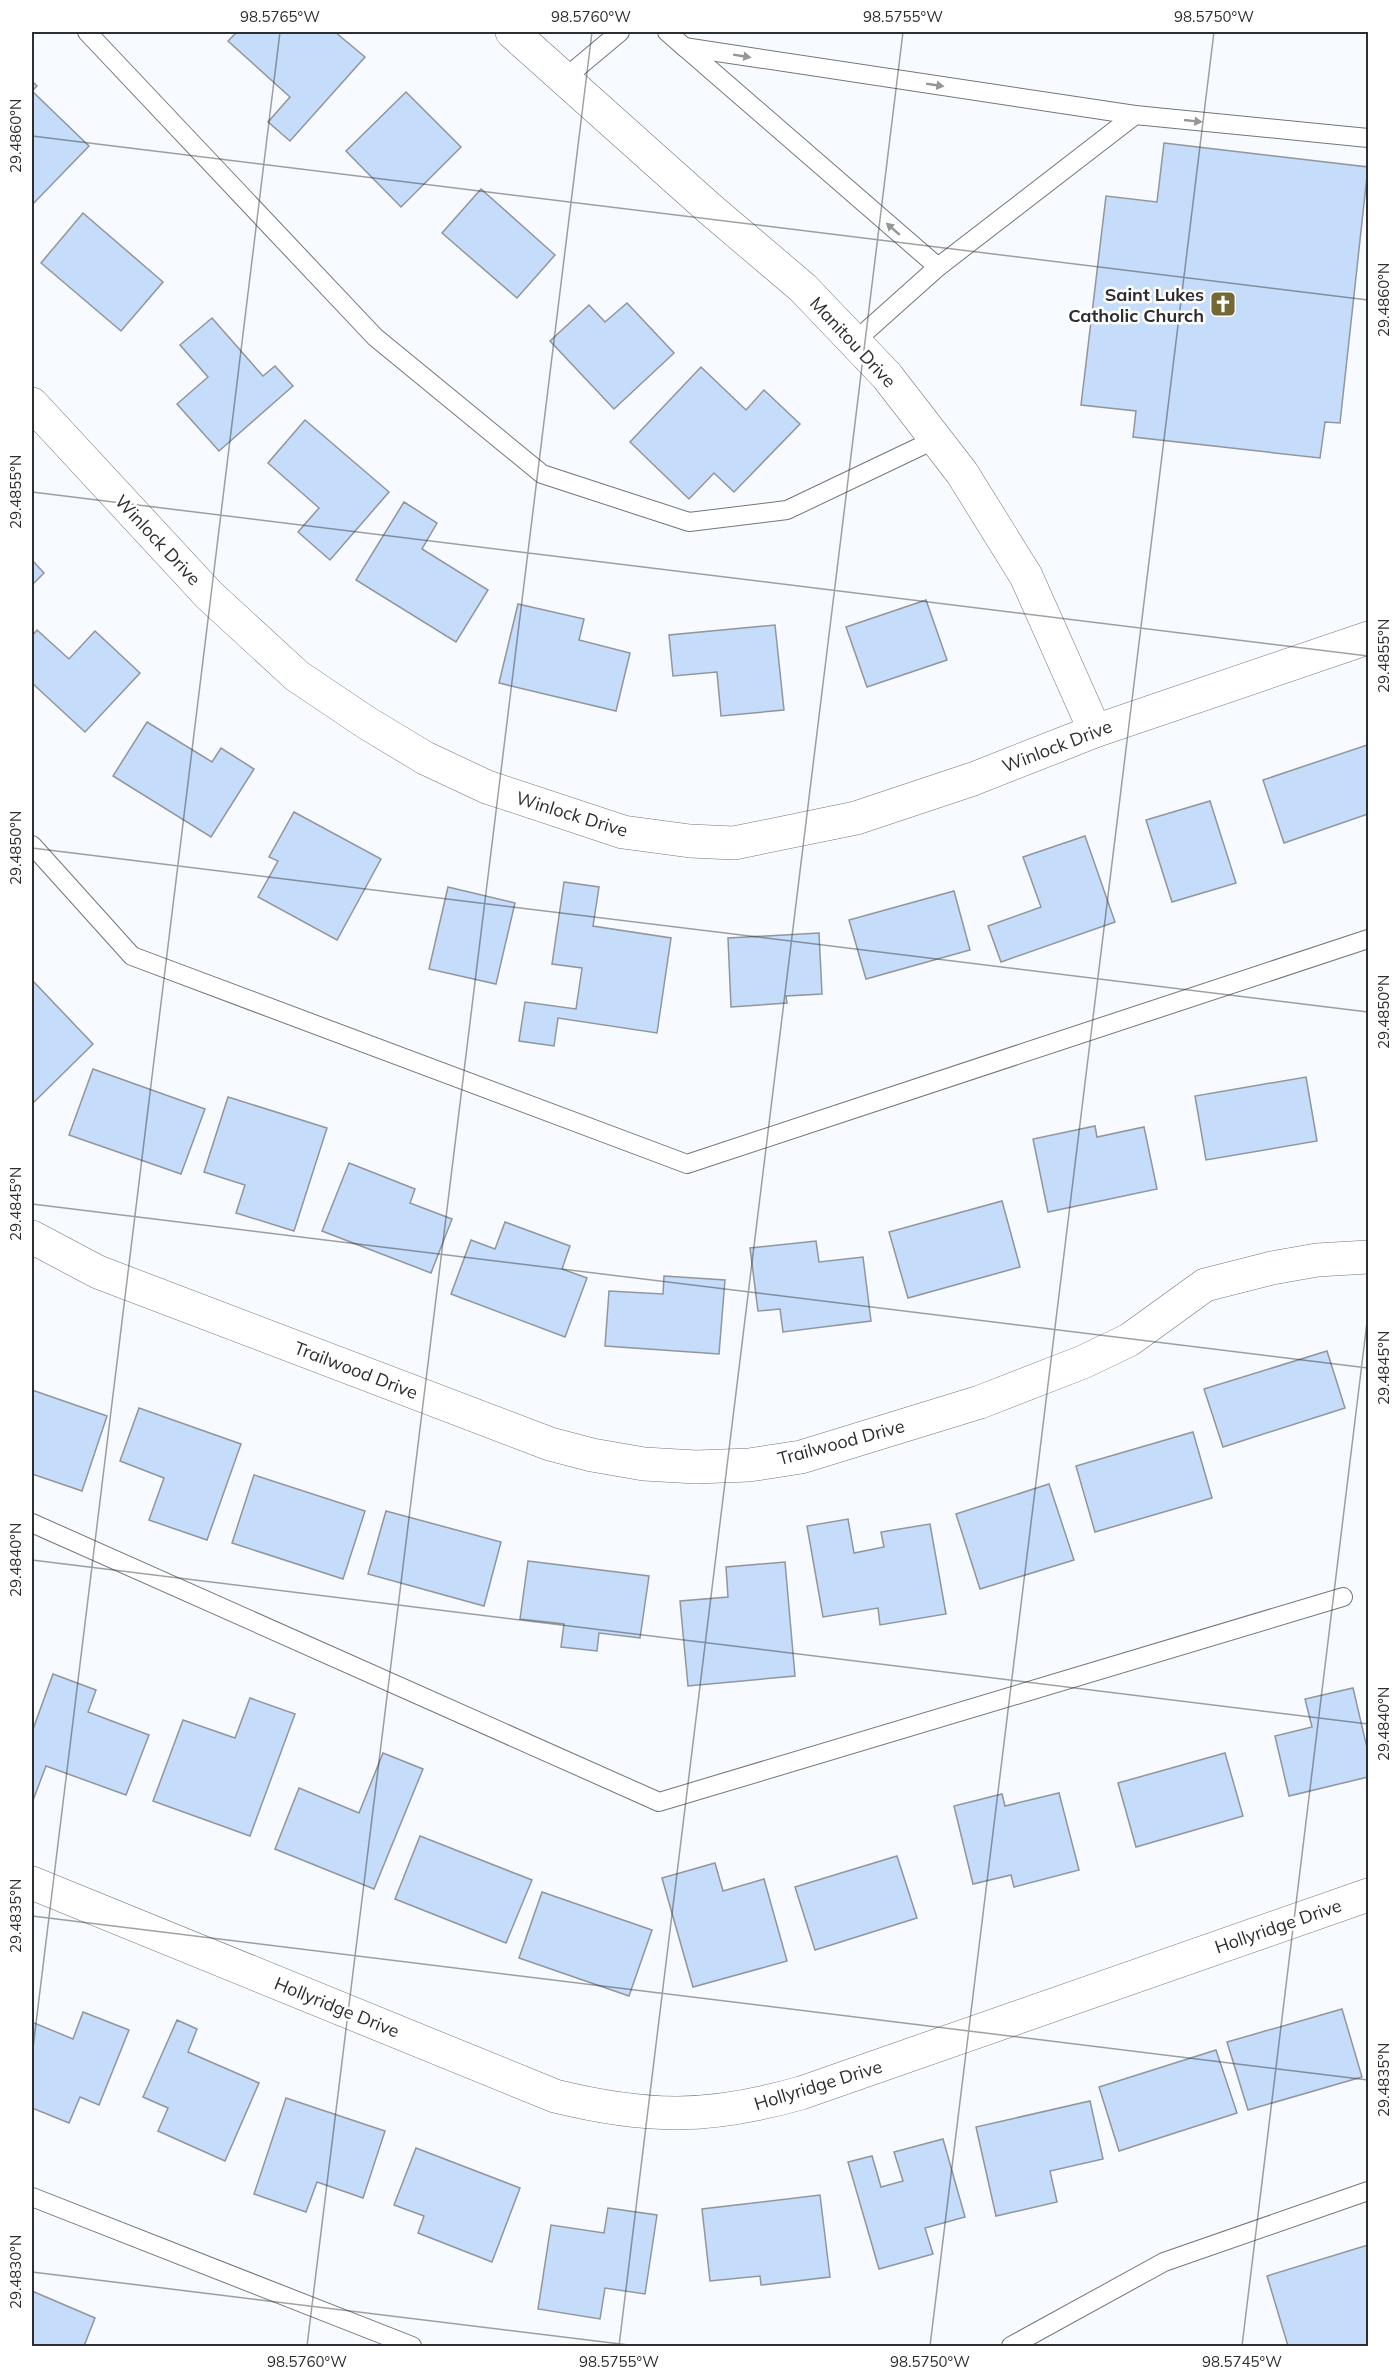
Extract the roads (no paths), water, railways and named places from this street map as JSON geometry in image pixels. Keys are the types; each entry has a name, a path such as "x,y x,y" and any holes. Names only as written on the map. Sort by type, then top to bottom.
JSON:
{"street":[{"name":"Manitou Drive","path":"512,32 710,209 803,288 887,376 962,472 1026,576 1095,731"},
{"name":"Winlock Drive","path":"32,404 209,595 297,676 367,723 425,758 487,787 623,832 734,843 856,818 973,779 1095,731 1368,638"},
{"name":"Trailwood Drive","path":"32,1237 98,1272 550,1444 592,1455 644,1464 696,1467 749,1465 801,1457 980,1402 1083,1362 1129,1340 1205,1285 1272,1268 1317,1260 1368,1257"},
{"name":"Hollyridge Drive","path":"32,1883 555,2096 595,2106 636,2112 678,2114 761,2105 801,2093 1368,1895"}],"lane":[{"path":"87,32 375,337 542,474 690,522 787,510 936,439"},
{"path":"565,78 620,32"},
{"path":"667,32 938,267"},
{"path":"684,47 1135,115 1368,138"},
{"path":"854,342 938,267 1135,115"},
{"path":"32,845 132,956 687,1164 1368,939"},
{"path":"32,1523 659,1802 1342,1597"},
{"path":"1011,2346 1164,2262 1368,2191"},
{"path":"32,2197 412,2346"}],"place":[{"name":"Saint Lukes Catholic Church","path":"1223,304"}]}
